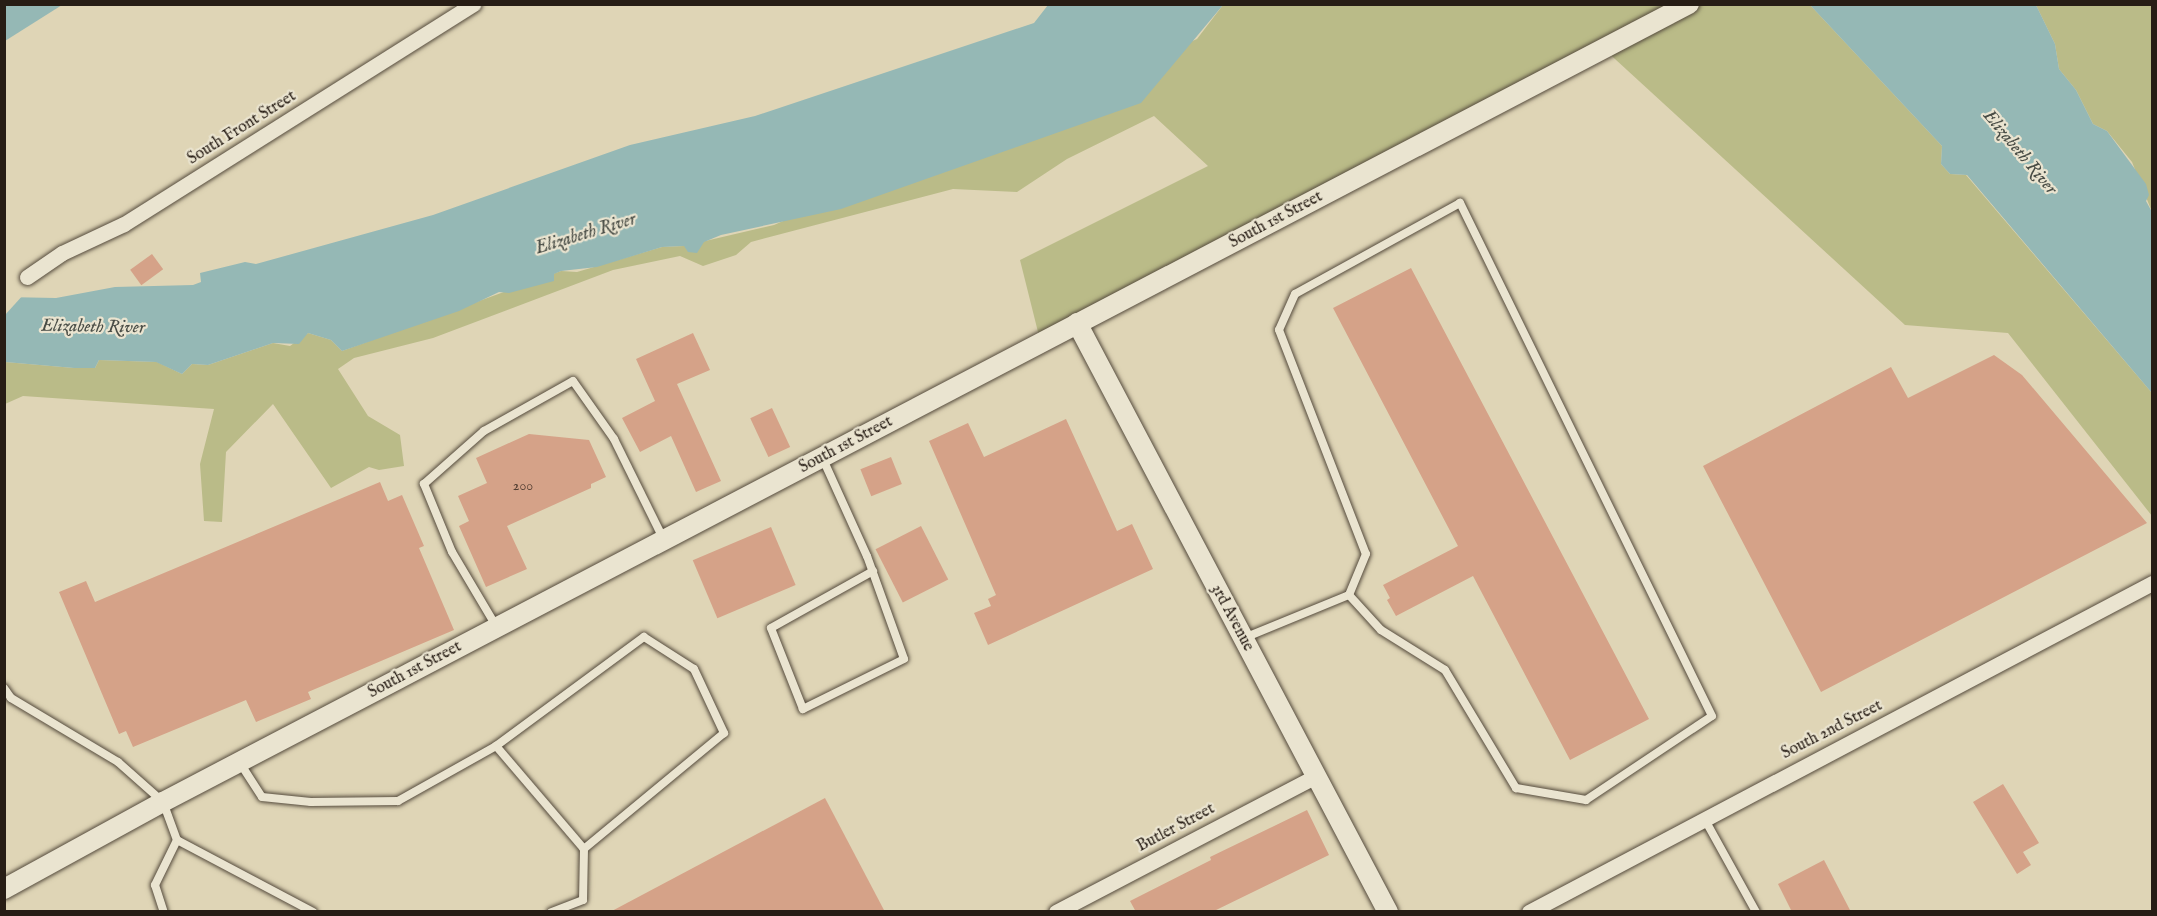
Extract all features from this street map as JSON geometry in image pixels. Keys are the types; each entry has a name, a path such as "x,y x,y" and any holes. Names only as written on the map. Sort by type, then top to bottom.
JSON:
{"street":[{"name":"South Front Street","path":"27,277 62,253 124,224 473,4"},
{"name":"South 1st Street","path":"4,889 163,802 1689,4"},
{"name":"3rd Avenue","path":"1077,323 1314,777 1388,912"},
{"name":"South 2nd Street","path":"1529,912 1704,816 2152,583"},
{"name":"Butler Street","path":"1056,912 1314,777"}],"lane":[{"path":"1243,638 1349,595 1366,554 1279,330 1295,294 1460,203 1712,716 1586,800 1516,788 1445,670 1381,630 1349,595"},
{"path":"497,627 452,552 424,484 484,431 573,381 614,440 664,540"},
{"path":"822,457 873,571 904,660 803,709 771,628 873,571"},
{"path":"240,762 262,797 311,802 398,801 496,746 644,637 694,669 724,733 584,849"},
{"path":"4,688 11,698 118,762 163,802 177,840 313,912"},
{"path":"496,746 584,849 583,900 551,912"},
{"path":"1704,816 1756,912"},
{"path":"164,912 155,885 177,840"}],"green space":[{"path":"1223,5 1810,5 1942,146 1941,164 1950,174 1966,175 2152,393 2152,516 2008,333 1905,325 1603,48 1039,336 1020,260 1208,166 1154,116 1067,159 1017,192 953,189 751,242 736,255 703,266 680,256 613,270 433,338 354,358 338,369 368,416 400,435 404,466 379,470 369,467 331,488 273,404 226,452 222,522 204,521 200,464 214,409 23,396 5,404 5,362 95,368 99,360 157,362 182,374 192,364 208,365 273,343 290,346 308,333 331,340 342,351 561,271 577,272 662,247 684,246 774,225 1197,39"},
{"path":"2036,5 2152,5 2152,212 2132,162 2107,131 2093,124 2076,90 2059,69 2055,44"}],"water":[{"path":"5,4 62,4 62,5 5,41"},
{"name":"Elizabeth River","path":"1048,5 1223,5 1141,103 841,209 721,235 704,242 697,253 688,252 684,246 662,247 597,267 561,271 554,274 554,281 509,293 499,292 459,311 342,351 331,340 308,333 299,344 273,343 208,365 192,364 182,374 156,362 99,360 95,368 74,368 5,362 5,297 56,298 115,287 193,285 201,282 200,273 245,262 256,264 433,215 630,145 755,116 1034,23"},
{"name":"Elizabeth River","path":"1810,5 2036,5 2055,44 2059,69 2076,90 2093,124 2107,131 2146,184 2149,195 2146,201 2152,212 2152,393 1967,175 1950,174 1941,164 1942,146"}],"pier":[{"path":"4,294 24,294 5,315 4,315"}],"building":[{"path":"152,254 163,269 141,285 130,270"},
{"path":"1411,268 1649,719 1570,760 1473,576 1396,616 1387,600 1390,598 1383,585 1458,546 1333,308"},
{"path":"693,333 710,370 677,384 721,481 696,492 671,436 640,452 622,418 655,401 636,359"},
{"path":"1994,355 2022,375 2147,523 1821,692 1703,466 1891,367 1908,398"},
{"path":"772,408 790,447 768,457 750,418"},
{"path":"1066,419 1117,531 1132,524 1153,569 988,645 974,613 991,606 988,599 996,595 929,441 968,423 984,457"},
{"path":"529,434 589,440 606,477 591,484 591,488 507,526 527,569 486,587 459,526 469,521 458,496 487,483 476,458"},
{"path":"891,457 902,484 871,496 860,469"},
{"path":"380,482 388,501 402,495 424,546 419,548 454,630 308,692 311,699 256,722 246,700 133,747 126,731 119,734 59,592 86,581 95,602"},
{"path":"921,526 948,579 903,603 876,549"},
{"path":"771,527 796,585 717,618 693,560"},
{"path":"2003,784 2039,843 2023,852 2031,865 2017,874 1973,802"},
{"path":"825,798 885,912 610,912"},
{"path":"1307,810 1329,855 1212,912 1136,912 1130,901 1211,860 1210,857"},
{"path":"1824,860 1851,912 1792,912 1778,884"}]}
